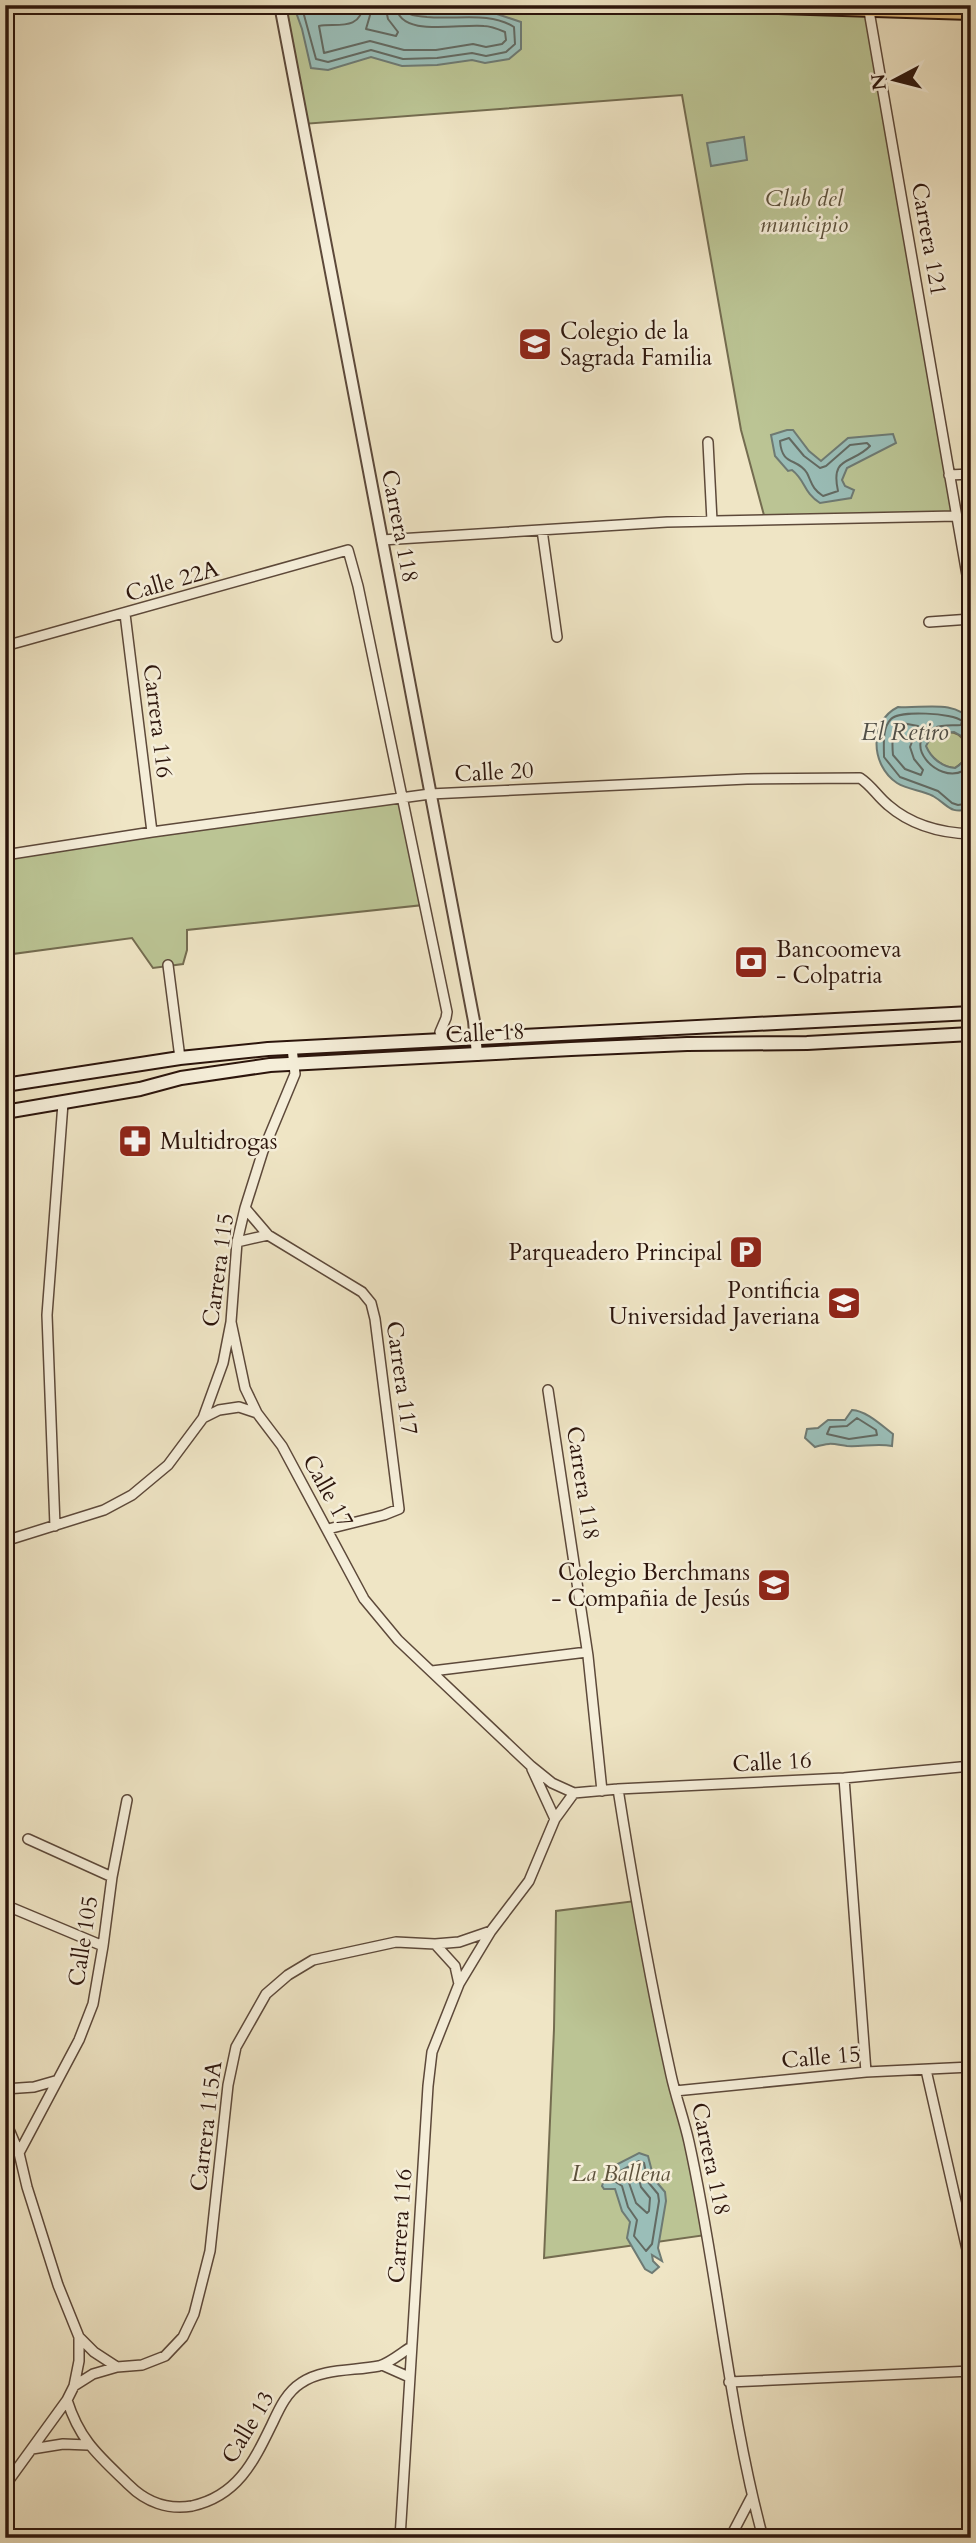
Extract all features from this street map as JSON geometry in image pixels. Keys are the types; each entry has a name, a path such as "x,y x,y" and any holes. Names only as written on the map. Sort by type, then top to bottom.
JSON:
{"highway":[{"path":"750,5 869,11 971,12"}],"main road":[{"name":"Calle 18","path":"5,1085 180,1058 292,1048 971,1013"},
{"name":"Calle 18","path":"5,1112 140,1089 181,1078 293,1064 687,1044 807,1043 971,1034"}],"street":[{"name":"Carrera 118","path":"280,5 477,1055"},
{"name":"Carrera 121","path":"869,11 971,598"},
{"path":"708,442 712,521"},
{"path":"949,475 971,474"},
{"path":"382,540 667,522 957,516"},
{"path":"542,530 557,637"},
{"name":"Calle 22A","path":"5,646 348,550 358,586 402,798"},
{"name":"Carrera 116","path":"125,614 152,832"},
{"path":"929,622 971,619"},
{"name":"Calle 20","path":"5,855 430,794 747,779 860,778 873,787 886,804 903,816 947,833 971,835"},
{"path":"402,798 447,1012 440,1032"},
{"path":"168,965 180,1058"},
{"name":"Carrera 115","path":"203,1418 223,1363 231,1322 237,1242 245,1208 263,1152 295,1074 292,1048"},
{"path":"55,1526 47,1315 63,1103"},
{"name":"Carrera 117","path":"245,1208 268,1235 362,1292 371,1303 399,1509 328,1529"},
{"path":"237,1242 268,1235"},
{"name":"Calle 17","path":"231,1322 245,1388 257,1413 282,1446 364,1599 398,1640 531,1766 552,1783 575,1793"},
{"name":"Carrera 118","path":"548,1390 587,1652 602,1791"},
{"path":"5,1541 104,1510 132,1495 168,1465 203,1418 219,1410 239,1408 257,1413"},
{"path":"432,1671 587,1652"},
{"path":"531,1766 555,1819"},
{"name":"Calle 16","path":"575,1793 844,1778 971,1766"},
{"path":"844,1778 866,2072"},
{"name":"Carrera 118","path":"618,1789 635,1901 675,2091 689,2141 729,2382 762,2538"},
{"name":"Carrera 116","path":"400,2538 432,2052 459,1984 491,1931 529,1881 555,1819 575,1793"},
{"name":"Calle 105","path":"19,2153 79,2040 93,2004 112,1877 127,1800"},
{"path":"28,1839 112,1877"},
{"path":"5,1905 103,1946"},
{"path":"435,1944 459,1942 491,1931"},
{"name":"Carrera 115A","path":"74,2386 93,2374 117,2367 142,2365 165,2356 183,2337 194,2314 210,2251 228,2085 236,2047 266,1994 288,1975 313,1960 396,1942 435,1944"},
{"path":"435,1944 455,1966 459,1984"},
{"name":"Calle 15","path":"675,2091 866,2072 971,2067"},
{"path":"926,2070 971,2267"},
{"path":"5,2089 34,2087 55,2081"},
{"path":"5,2120 19,2153 54,2273 79,2337 79,2361 74,2386 5,2489"},
{"path":"79,2337 94,2352 117,2367"},
{"name":"Calle 13","path":"67,2400 74,2422 88,2445 136,2493 160,2505 183,2507 209,2502 229,2491 254,2461 284,2399 301,2383 319,2374 382,2365 411,2347"},
{"path":"382,2365 409,2378"},
{"path":"729,2382 971,2371"},
{"path":"32,2449 63,2444 88,2445"},
{"path":"730,2538 752,2496"}],"green space":[{"name":"Club del municipio","path":"280,5 750,5 869,11 957,516 765,519 741,430 682,95 303,124"},
{"path":"948,732 959,735 965,746 963,762 955,768 937,761 925,746 931,737"},
{"path":"402,798 423,905 187,930 187,950 183,964 153,968 132,938 5,955 5,855"},
{"name":"La Ballena","path":"635,1901 706,2235 544,2258 556,1911"}],"water":[{"path":"301,5 341,10 357,6 446,12 485,10 521,22 521,49 509,59 485,63 472,60 402,66 371,57 328,70 311,68 297,15"},
{"path":"744,137 747,160 711,166 707,143"},
{"path":"793,430 809,451 821,461 848,438 893,434 896,443 847,468 842,480 845,486 854,490 851,498 820,503 810,495 797,474 792,470 788,471 775,456 771,435"},
{"name":"El Retiro","path":"937,706 956,710 971,721 971,809 953,810 933,796 901,785 888,775 882,766 876,744 882,722 898,707","holes":["954,732 963,737 965,750 962,762 955,768 938,761 926,746 931,737"]},
{"path":"852,1410 868,1416 893,1434 892,1446 824,1444 815,1447 805,1438 807,1429 818,1428 828,1420 845,1420"},
{"path":"639,2153 648,2156 654,2179 665,2192 666,2201 658,2248 662,2261 652,2255 653,2261 659,2267 652,2273 645,2269 627,2238 630,2222 622,2211 615,2189 604,2189 602,2186 608,2169"}],"place":[{"name":"Colegio de la Sagrada Familia","path":"535,344"},
{"name":"Bancoomeva - Colpatria","path":"751,962"},
{"name":"Multidrogas","path":"135,1141"},
{"name":"Parqueadero Principal","path":"746,1252"},
{"name":"Pontificia Universidad Javeriana","path":"844,1303"},
{"name":"Colegio Berchmans - Compañia de Jesús","path":"774,1585"}]}
